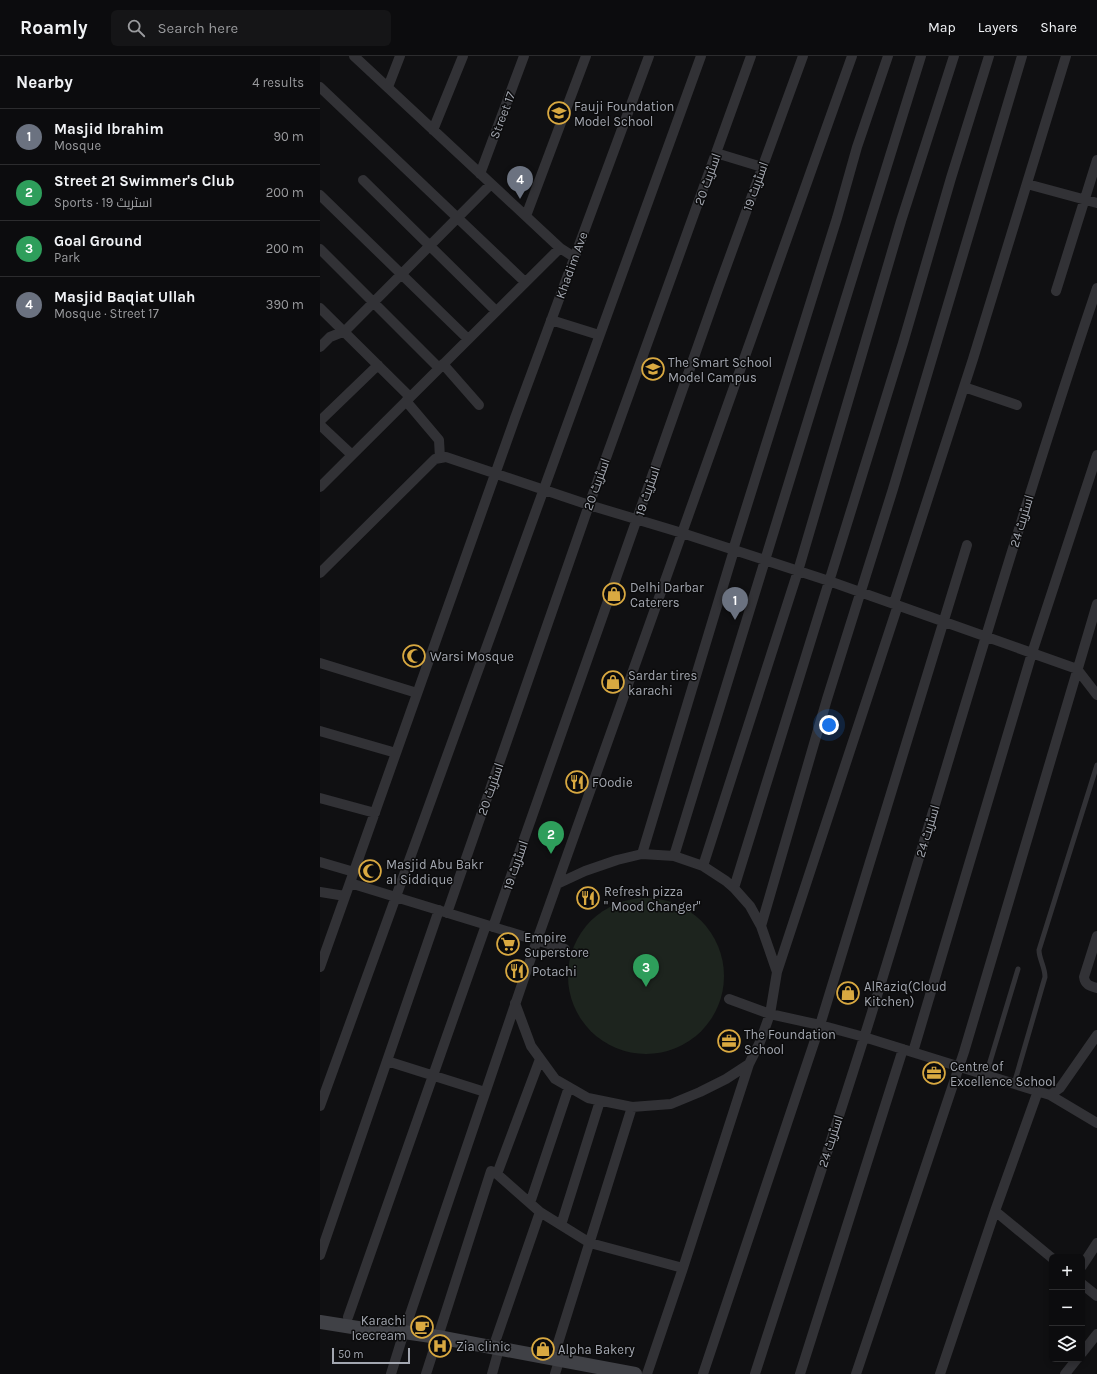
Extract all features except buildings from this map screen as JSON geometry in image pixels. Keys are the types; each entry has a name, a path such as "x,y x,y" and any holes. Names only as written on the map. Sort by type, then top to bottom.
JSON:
{"main road":[{"path":"320,1312 397,1325 404,1332"},
{"path":"320,1322 396,1334 404,1332 438,1337 496,1349 556,1364 591,1370 628,1373"}],"street":[{"path":"354,56 560,248 574,257"},
{"path":"388,87 400,56"},
{"path":"433,130 463,56"},
{"name":"Street 17","path":"480,174 524,56"},
{"path":"526,216 586,56"},
{"name":"Khadim Ave","path":"320,967 550,320 649,56"},
{"path":"320,1106 701,56"},
{"name":"اسٹریٹ 20","path":"320,1255 387,1061 443,912 751,56"},
{"name":"اسٹریٹ 19","path":"348,1317 433,1075 490,926 802,56"},
{"path":"391,1374 537,940 852,56"},
{"path":"642,854 837,218 857,147 888,56"},
{"path":"674,856 921,56"},
{"path":"703,866 798,571 902,220 954,56"},
{"path":"734,888 903,343 989,56"},
{"path":"761,926 827,699 861,593 1022,56"},
{"path":"647,1374 750,1064 770,1014 777,972 896,604 1066,56"},
{"path":"320,88 525,282"},
{"path":"716,153 762,167"},
{"path":"1056,291 1097,160"},
{"path":"363,180 496,311"},
{"path":"320,347 330,337 345,331 491,184"},
{"path":"1027,184 1097,203"},
{"path":"320,196 468,339"},
{"path":"320,486 560,248"},
{"path":"320,249 373,302 441,366 479,405"},
{"name":"اسٹریٹ 24","path":"755,1374 864,1037 1056,410 1097,288"},
{"path":"320,308 378,365 408,399 439,440 440,458"},
{"path":"550,320 599,335"},
{"path":"320,421 378,365"},
{"path":"964,387 1017,405"},
{"path":"320,425 352,455"},
{"path":"913,1052 1032,653 1097,455"},
{"path":"320,573 435,459 446,457 589,505 682,533 829,581 1077,669 1097,695"},
{"path":"703,1374 820,1025 967,545"},
{"path":"856,1374 959,1067 1077,669 1096,610"},
{"path":"320,663 417,693"},
{"path":"320,731 396,753"},
{"path":"320,798 375,813"},
{"path":"557,884 585,870 616,860 642,854 674,856 703,866 726,881 750,906 761,926 777,972"},
{"path":"320,862 354,872"},
{"path":"350,883 565,949"},
{"path":"320,892 345,896"},
{"path":"1097,936 1084,977 1085,982 1088,985 1097,988"},
{"path":"729,999 770,1014 864,1037 1050,1095 1097,1123"},
{"path":"515,1003 531,1046 555,1079 588,1098 632,1107 671,1104 726,1079 750,1064"},
{"path":"1050,1095 1060,1088 1097,1035"},
{"path":"800,1374 903,1049"},
{"path":"496,1174 540,1058"},
{"path":"387,1061 485,1092"},
{"path":"530,1203 569,1087"},
{"path":"940,1374 995,1211 1038,1091"},
{"path":"561,1225 600,1101"},
{"path":"556,1364 590,1243 632,1107"},
{"path":"426,1374 490,1171 496,1174 540,1212 590,1243 683,1268"},
{"path":"995,1211 1049,1256"},
{"path":"492,1374 496,1349 540,1212"},
{"path":"1085,1261 1097,1243"},
{"path":"1085,1286 1097,1296"},
{"path":"1085,1349 1097,1334"},
{"path":"1065,1374 1075,1362"}],"lane":[{"path":"1014,1084 1045,977 1039,950 1097,765"},
{"path":"986,1075 1018,969"}],"shaded area":[{"path":"638,898 654,898 669,901 683,907 696,915 707,926 721,953 724,976 723,991 715,1013 707,1026 696,1037 669,1051 654,1054 638,1054 623,1051 609,1045 596,1037 585,1026 571,999 568,984 568,968 571,953 577,939 585,926 596,915 623,901"}],"place":[{"name":"Fauji Foundation Model School","path":"559,113"},
{"name":"Masjid Baqiat Ullah","path":"520,199"},
{"name":"The Smart School Model Campus","path":"653,369"},
{"name":"Delhi Darbar Caterers","path":"614,594"},
{"name":"Masjid Ibrahim","path":"735,620"},
{"name":"Warsi Mosque","path":"414,656"},
{"name":"Sardar tires karachi","path":"613,682"},
{"name":"FOodie","path":"577,782"},
{"name":"Street 21 Swimmer's Club","path":"551,854"},
{"name":"Masjid Abu Bakr al Siddique","path":"370,871"},
{"name":"Refresh pizza \" Mood Changer\"","path":"588,898"},
{"name":"Empire Superstore","path":"508,944"},
{"name":"Potachi","path":"517,971"},
{"name":"Goal Ground","path":"646,987"},
{"name":"AlRaziq(Cloud Kitchen)","path":"848,993"},
{"name":"The Foundation School","path":"729,1041"},
{"name":"Centre of Excellence School","path":"934,1073"},
{"name":"Karachi Icecream","path":"422,1327"},
{"name":"Zia clinic","path":"440,1346"},
{"name":"Alpha Bakery","path":"543,1349"}]}
